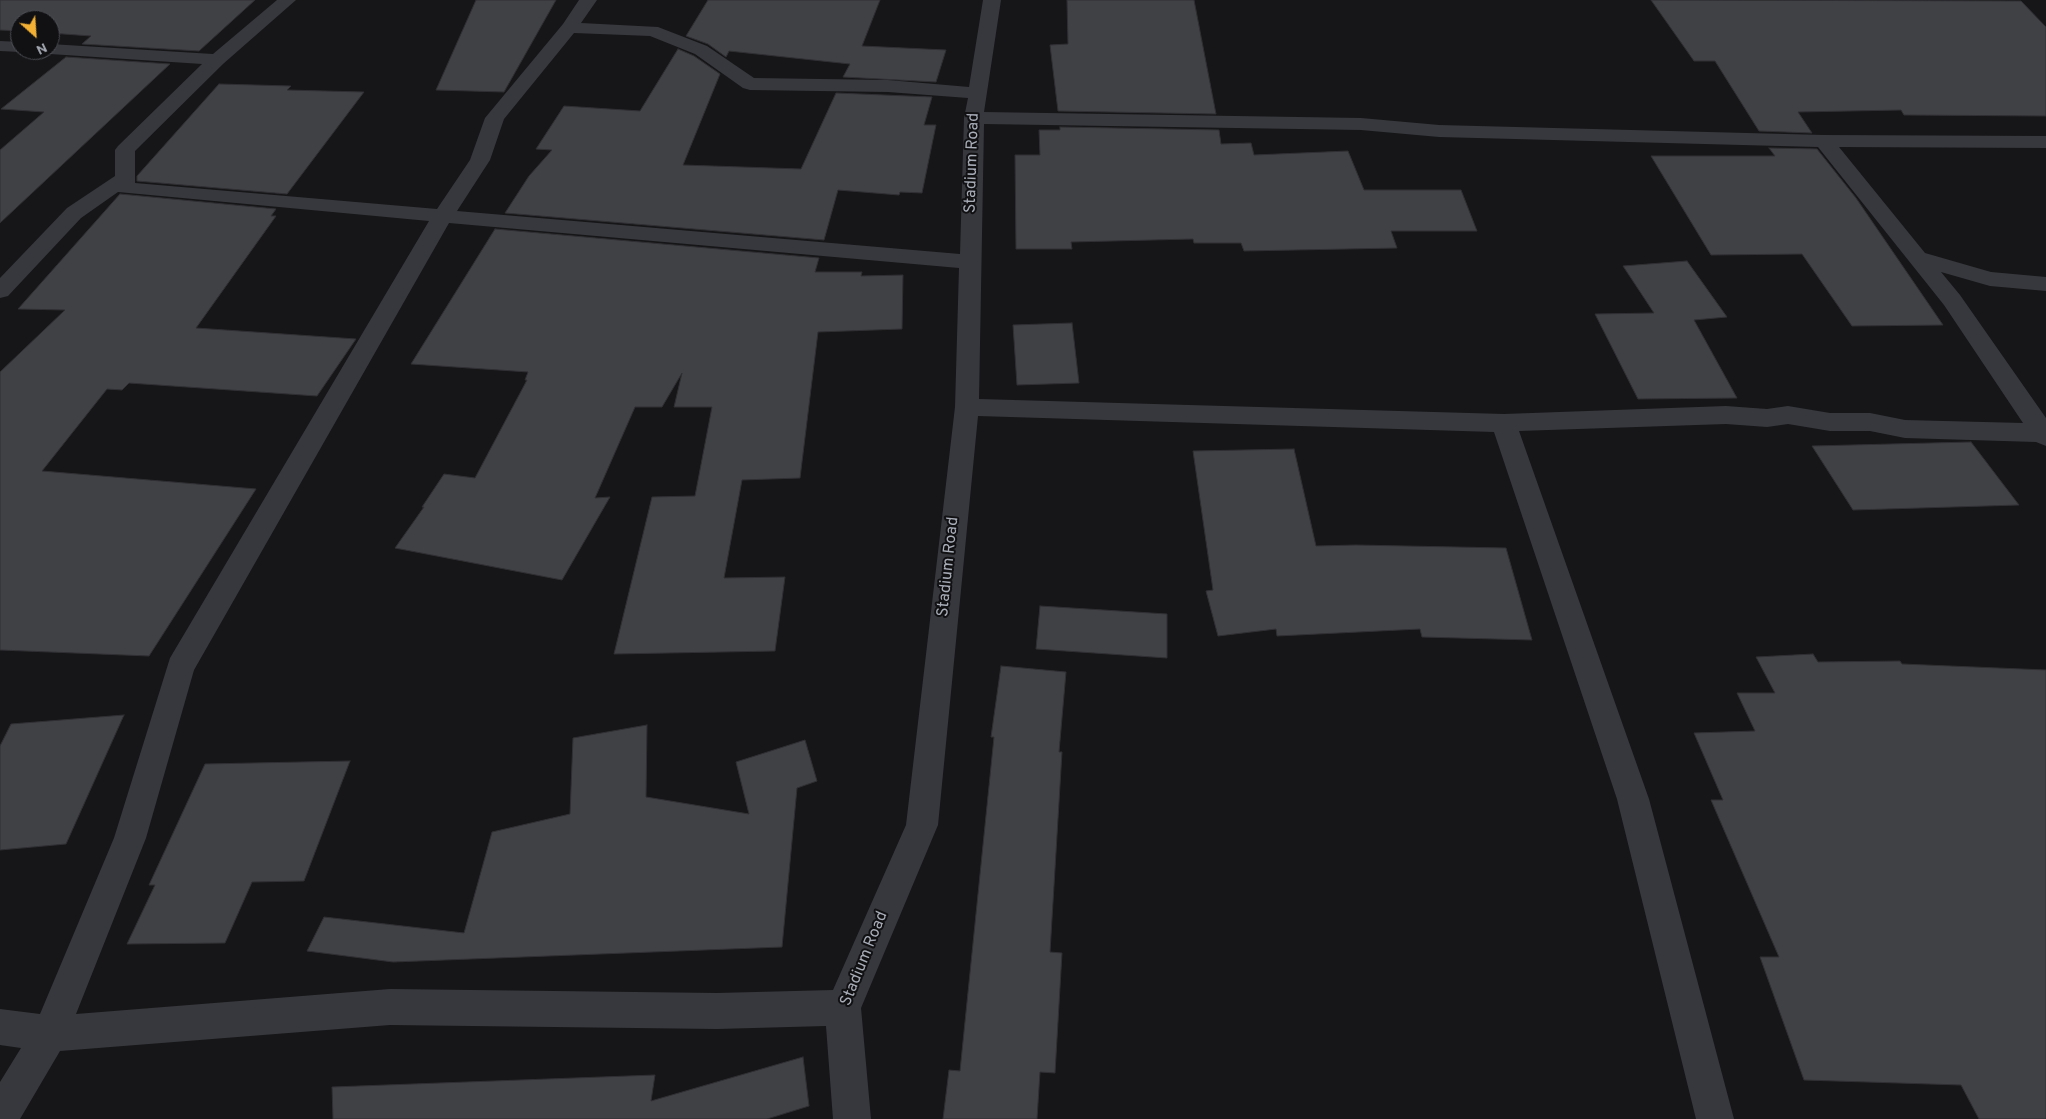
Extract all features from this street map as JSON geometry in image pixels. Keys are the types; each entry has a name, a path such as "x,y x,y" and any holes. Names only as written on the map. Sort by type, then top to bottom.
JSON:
{"street":[{"path":"286,0 218,60 125,150 125,188 444,214 970,262"},
{"path":"0,1117 50,1034 130,838 180,666 444,214 480,160 496,118 569,28 588,0"},
{"name":"Stadium Road","path":"852,1119 843,1008 922,825 967,408 975,106 992,0"},
{"path":"569,28 652,31 701,50 750,84 888,86 975,106 1361,124 1440,131 1824,141 2046,142"},
{"path":"60,50 218,60"},
{"path":"1824,141 1952,300 2045,435"},
{"path":"0,291 74,214 126,178"},
{"path":"1920,258 1990,278 2046,284"},
{"path":"1952,300 1990,278"},
{"path":"967,408 1504,423 1726,415 1767,418 1788,415 1830,422 1870,422 1905,429 1988,430 2045,435"},
{"path":"1504,423 1633,799 1716,1119"},
{"path":"0,1027 50,1034 390,1007 716,1011 843,1008"}],"building":[{"path":"0,0 255,0 199,51 82,44 91,36 60,34 60,10 10,10 10,30 0,30"},
{"path":"476,0 556,0 504,92 436,90"},
{"path":"708,0 880,0 862,46 946,50 936,82 843,77 850,64 729,51 726,57 708,44 686,36"},
{"path":"1067,0 1194,0 1216,114 1058,111 1050,45 1068,44"},
{"path":"1651,0 2021,1 2046,27 2046,116 1904,115 1901,110 1798,112 1812,133 1759,131 1715,61 1694,61"},
{"path":"678,49 694,56 720,74 683,165 801,169 836,93 932,97 924,125 936,125 922,193 900,192 899,195 838,190 824,240 505,213 529,176 552,150 536,149 564,106 640,111"},
{"path":"66,57 170,64 0,223 0,150 44,112 1,109"},
{"path":"219,84 291,86 287,90 364,92 287,194 137,181 137,176"},
{"path":"1060,127 1219,130 1221,144 1251,143 1254,155 1348,151 1364,190 1461,190 1477,231 1391,231 1397,248 1244,251 1241,243 1194,243 1193,239 1071,242 1072,249 1016,249 1015,155 1040,155 1039,130 1060,130"},
{"path":"1769,148 1817,149 1856,198 1943,325 1852,326 1802,254 1711,255 1651,156 1775,156"},
{"path":"120,194 276,209 271,216 276,216 196,328 356,339 317,396 129,383 122,390 107,389 42,471 256,489 149,656 0,650 0,372 65,310 18,309"},
{"path":"495,229 819,258 815,272 862,272 861,276 903,275 902,329 818,332 800,478 742,480 724,578 785,577 775,651 614,654 652,497 695,496 712,407 674,407 682,373 662,407 635,407 595,498 610,497 562,580 395,548 424,507 422,507 444,474 475,478 527,380 525,380 528,372 411,364"},
{"path":"1687,261 1727,317 1694,320 1737,398 1638,399 1595,314 1654,313 1623,266"},
{"path":"1072,323 1079,383 1017,385 1013,325"},
{"path":"1971,442 2019,505 1853,510 1812,446"},
{"path":"1294,449 1316,546 1506,548 1532,640 1422,637 1420,629 1277,636 1276,629 1218,636 1206,591 1213,590 1193,451"},
{"path":"1040,606 1167,614 1167,658 1036,649"},
{"path":"1813,654 1818,662 1900,661 1902,664 2046,670 2046,1119 1979,1119 1961,1085 1804,1080 1760,957 1779,957 1711,800 1723,800 1694,733 1755,731 1737,693 1775,693 1756,657"},
{"path":"1001,666 1066,672 1059,752 1062,752 1050,952 1062,953 1055,1073 1040,1072 1037,1119 943,1119 949,1070 960,1071 994,737 991,737"},
{"path":"124,715 66,844 0,850 0,746 11,724"},
{"path":"647,725 646,797 749,814 736,762 805,740 817,781 797,788 782,947 393,962 307,951 324,917 464,933 492,832 570,814 573,738"},
{"path":"350,761 304,881 252,882 225,943 127,944 155,885 149,885 205,764"},
{"path":"803,1057 809,1106 767,1119 333,1119 332,1087 655,1075 651,1101"}]}
